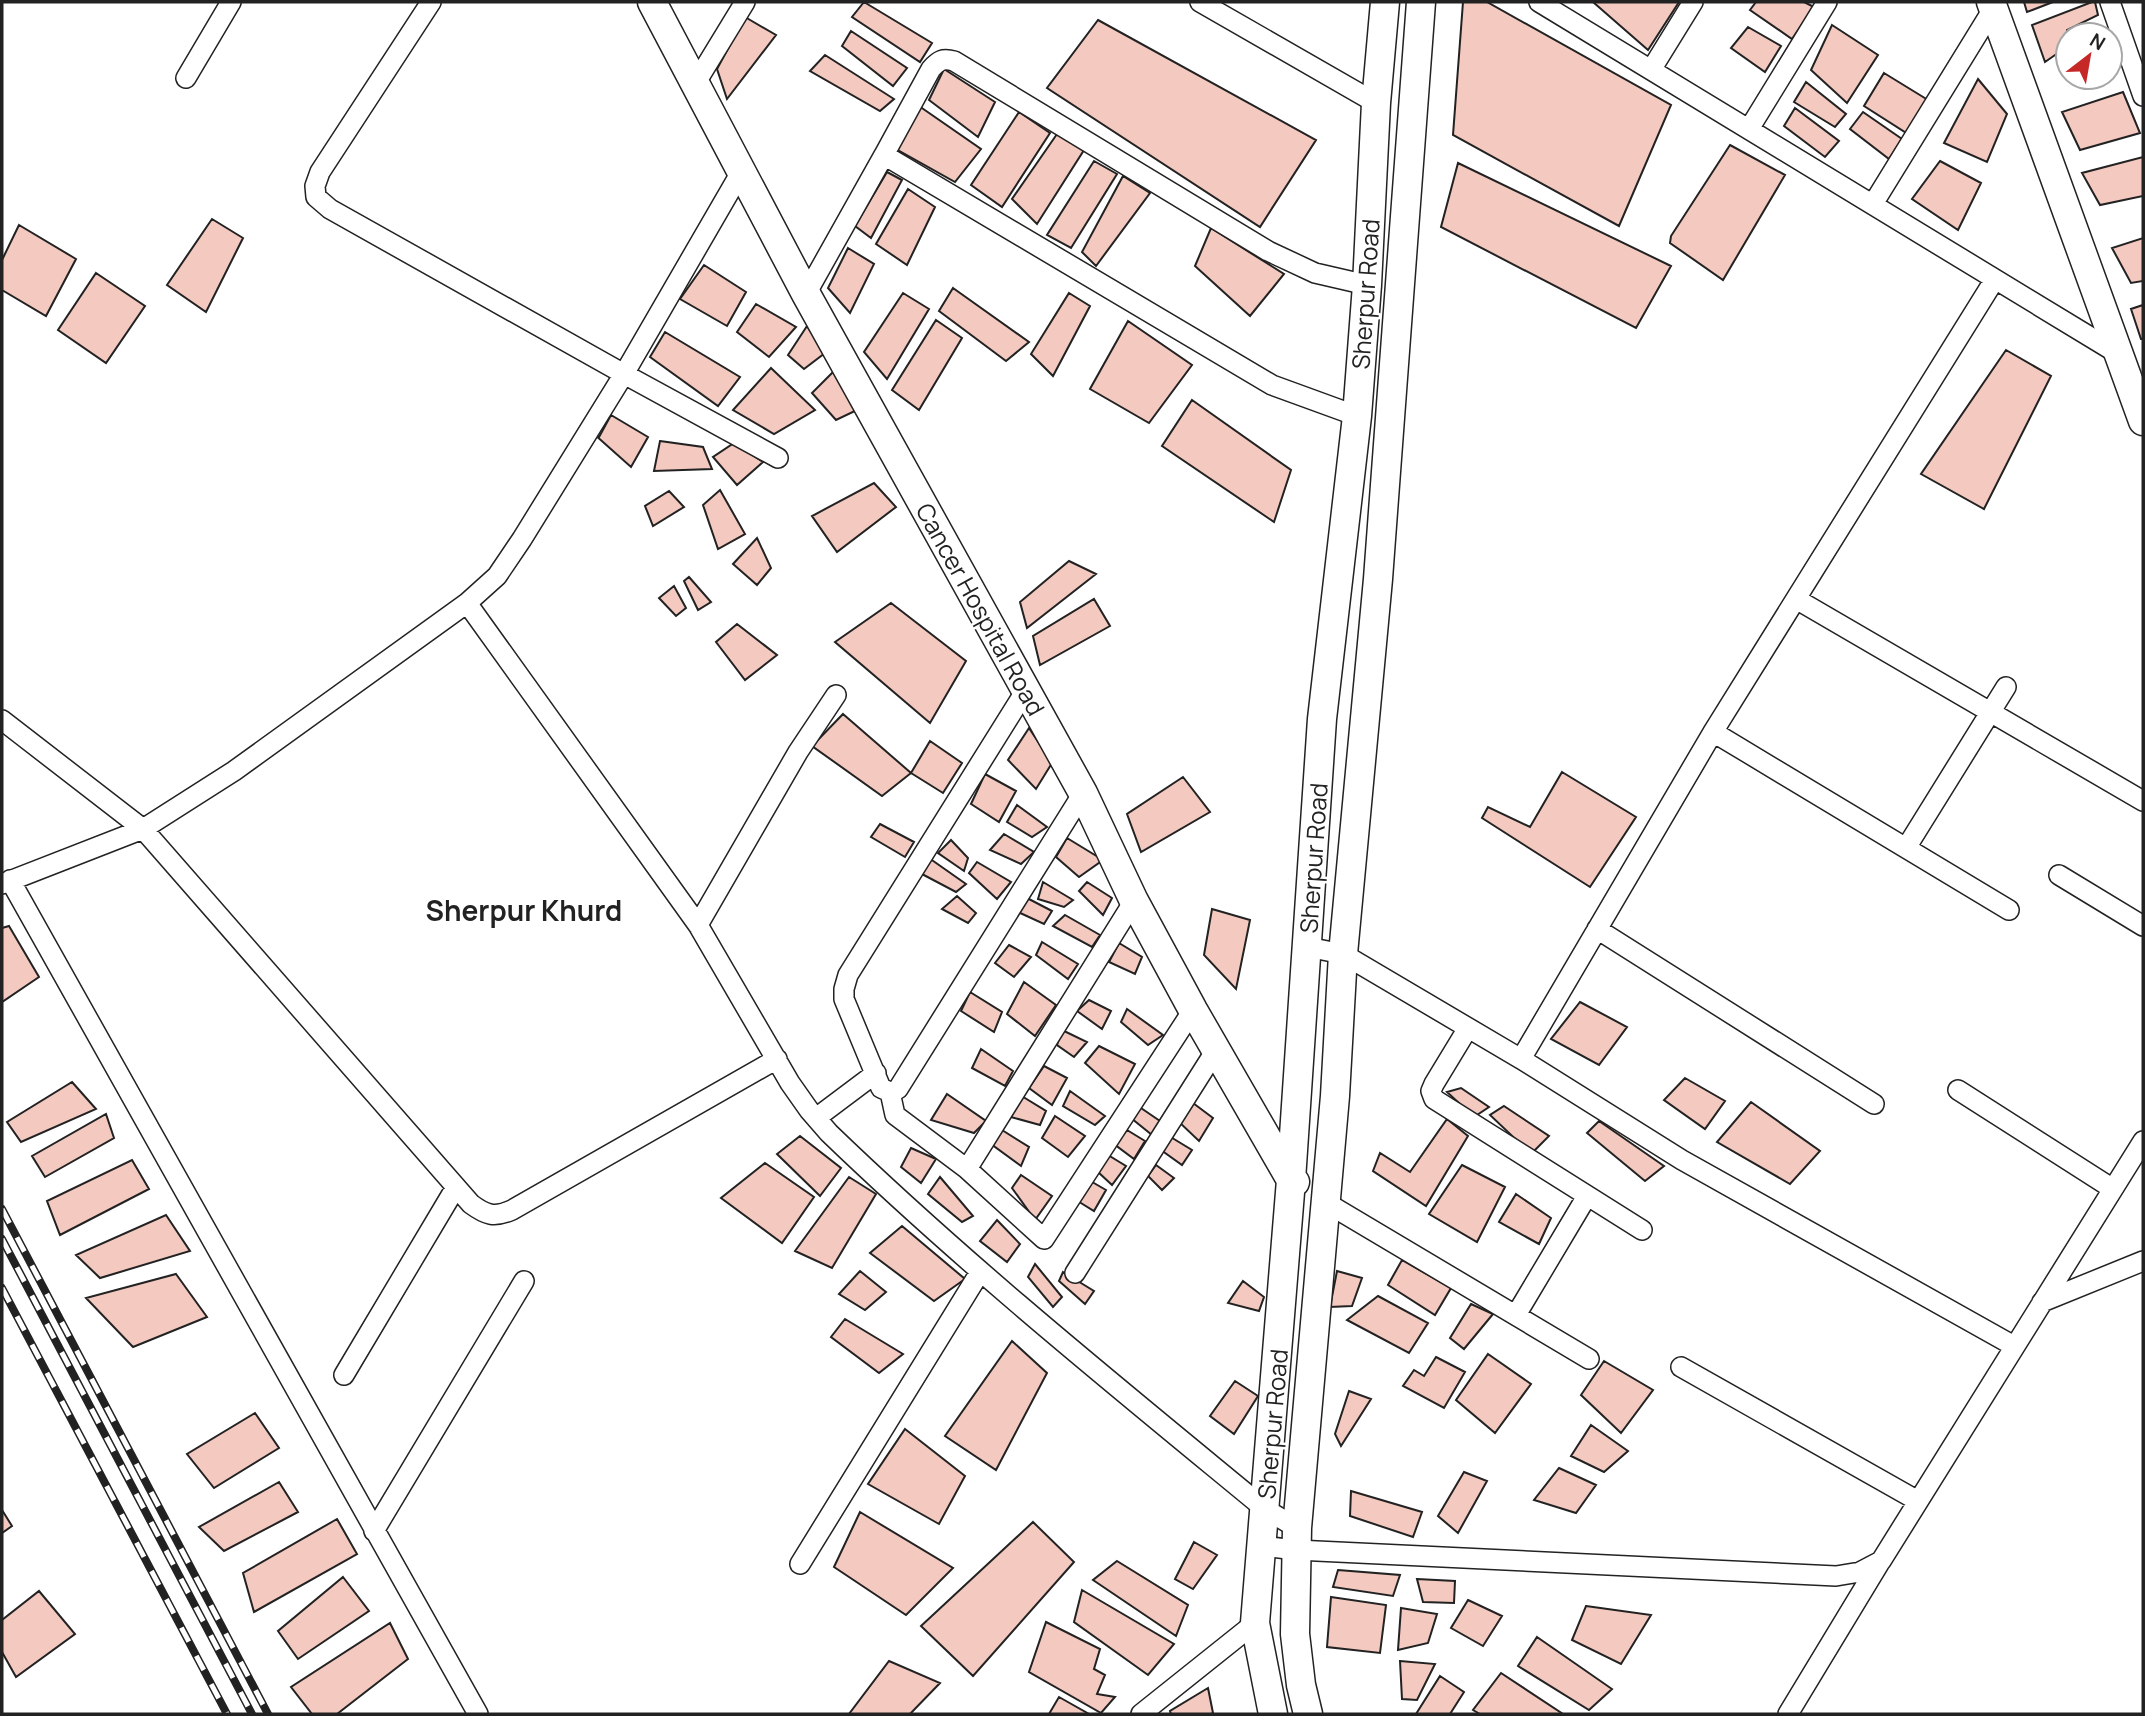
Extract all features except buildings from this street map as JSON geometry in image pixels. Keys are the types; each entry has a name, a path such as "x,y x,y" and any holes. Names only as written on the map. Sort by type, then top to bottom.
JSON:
{"street":[{"path":"186,78 231,2"},
{"path":"431,2 320,172 315,186 316,197 330,209 778,458"},
{"name":"Cancer Hospital Road","path":"652,2 806,294 1083,793 1135,901 1193,1010 1291,1180 1325,1202"},
{"path":"695,84 745,2"},
{"path":"1200,2 1376,103"},
{"name":"Sherpur Road","path":"1273,1714 1255,1623 1291,1180 1322,719 1357,416 1376,103 1385,2"},
{"name":"Sherpur Road","path":"1308,1714 1301,1685 1295,1634 1296,1539 1335,1096 1343,954 1378,579 1421,2"},
{"path":"1539,2 2121,355"},
{"path":"1651,69 1693,2"},
{"path":"1749,129 1827,2"},
{"path":"2110,2 2143,96"},
{"path":"1873,204 1992,5"},
{"path":"1992,5 2143,421"},
{"path":"806,294 931,69 944,59 954,61 1268,251 1315,273 1367,285"},
{"path":"884,156 1272,385 1357,416"},
{"path":"478,1714 6,882 143,829 234,771 467,603 497,576 624,374 741,172"},
{"path":"1521,1059 1713,732 1995,278"},
{"path":"1796,600 2143,801"},
{"path":"467,603 698,925 790,1083 816,1118 854,1157 981,1272 1071,1350 1265,1508 1296,1539"},
{"path":"1906,848 2006,687"},
{"path":"1026,690 848,975 844,999 881,1088 890,1092 898,1089 1083,793"},
{"path":"698,925 798,752 836,695"},
{"path":"2,720 143,829 471,1204 484,1214 497,1217 777,1059"},
{"path":"1713,732 2009,910"},
{"path":"2059,876 2143,926"},
{"path":"967,1169 1135,901"},
{"path":"1597,929 1874,1104"},
{"path":"1307,947 1343,954 1521,1059 1682,1160 2014,1346"},
{"path":"890,1092 895,1115 967,1169 1044,1239 1193,1010"},
{"path":"1468,1028 1434,1084 1431,1091 1434,1099 1642,1230"},
{"path":"1075,1273 1216,1050"},
{"path":"816,1118 876,1073"},
{"path":"1958,1090 2113,1189"},
{"path":"1788,1714 2143,1141"},
{"path":"344,1375 456,1187"},
{"path":"1516,1315 1587,1196"},
{"path":"1325,1202 1589,1359"},
{"path":"2042,1302 2143,1261"},
{"path":"800,1564 981,1272"},
{"path":"374,1531 524,1281"},
{"path":"1681,1367 1918,1501"},
{"path":"1262,1546 1296,1539 1836,1576 1860,1572 1881,1561"},
{"path":"1141,1714 1255,1623"}],"railway":[{"path":"2,1209 268,1714"},
{"path":"2,1239 252,1714"},
{"path":"2,1288 227,1714"}],"district":[{"name":"Sherpur Khurd","path":"524,910"}]}
